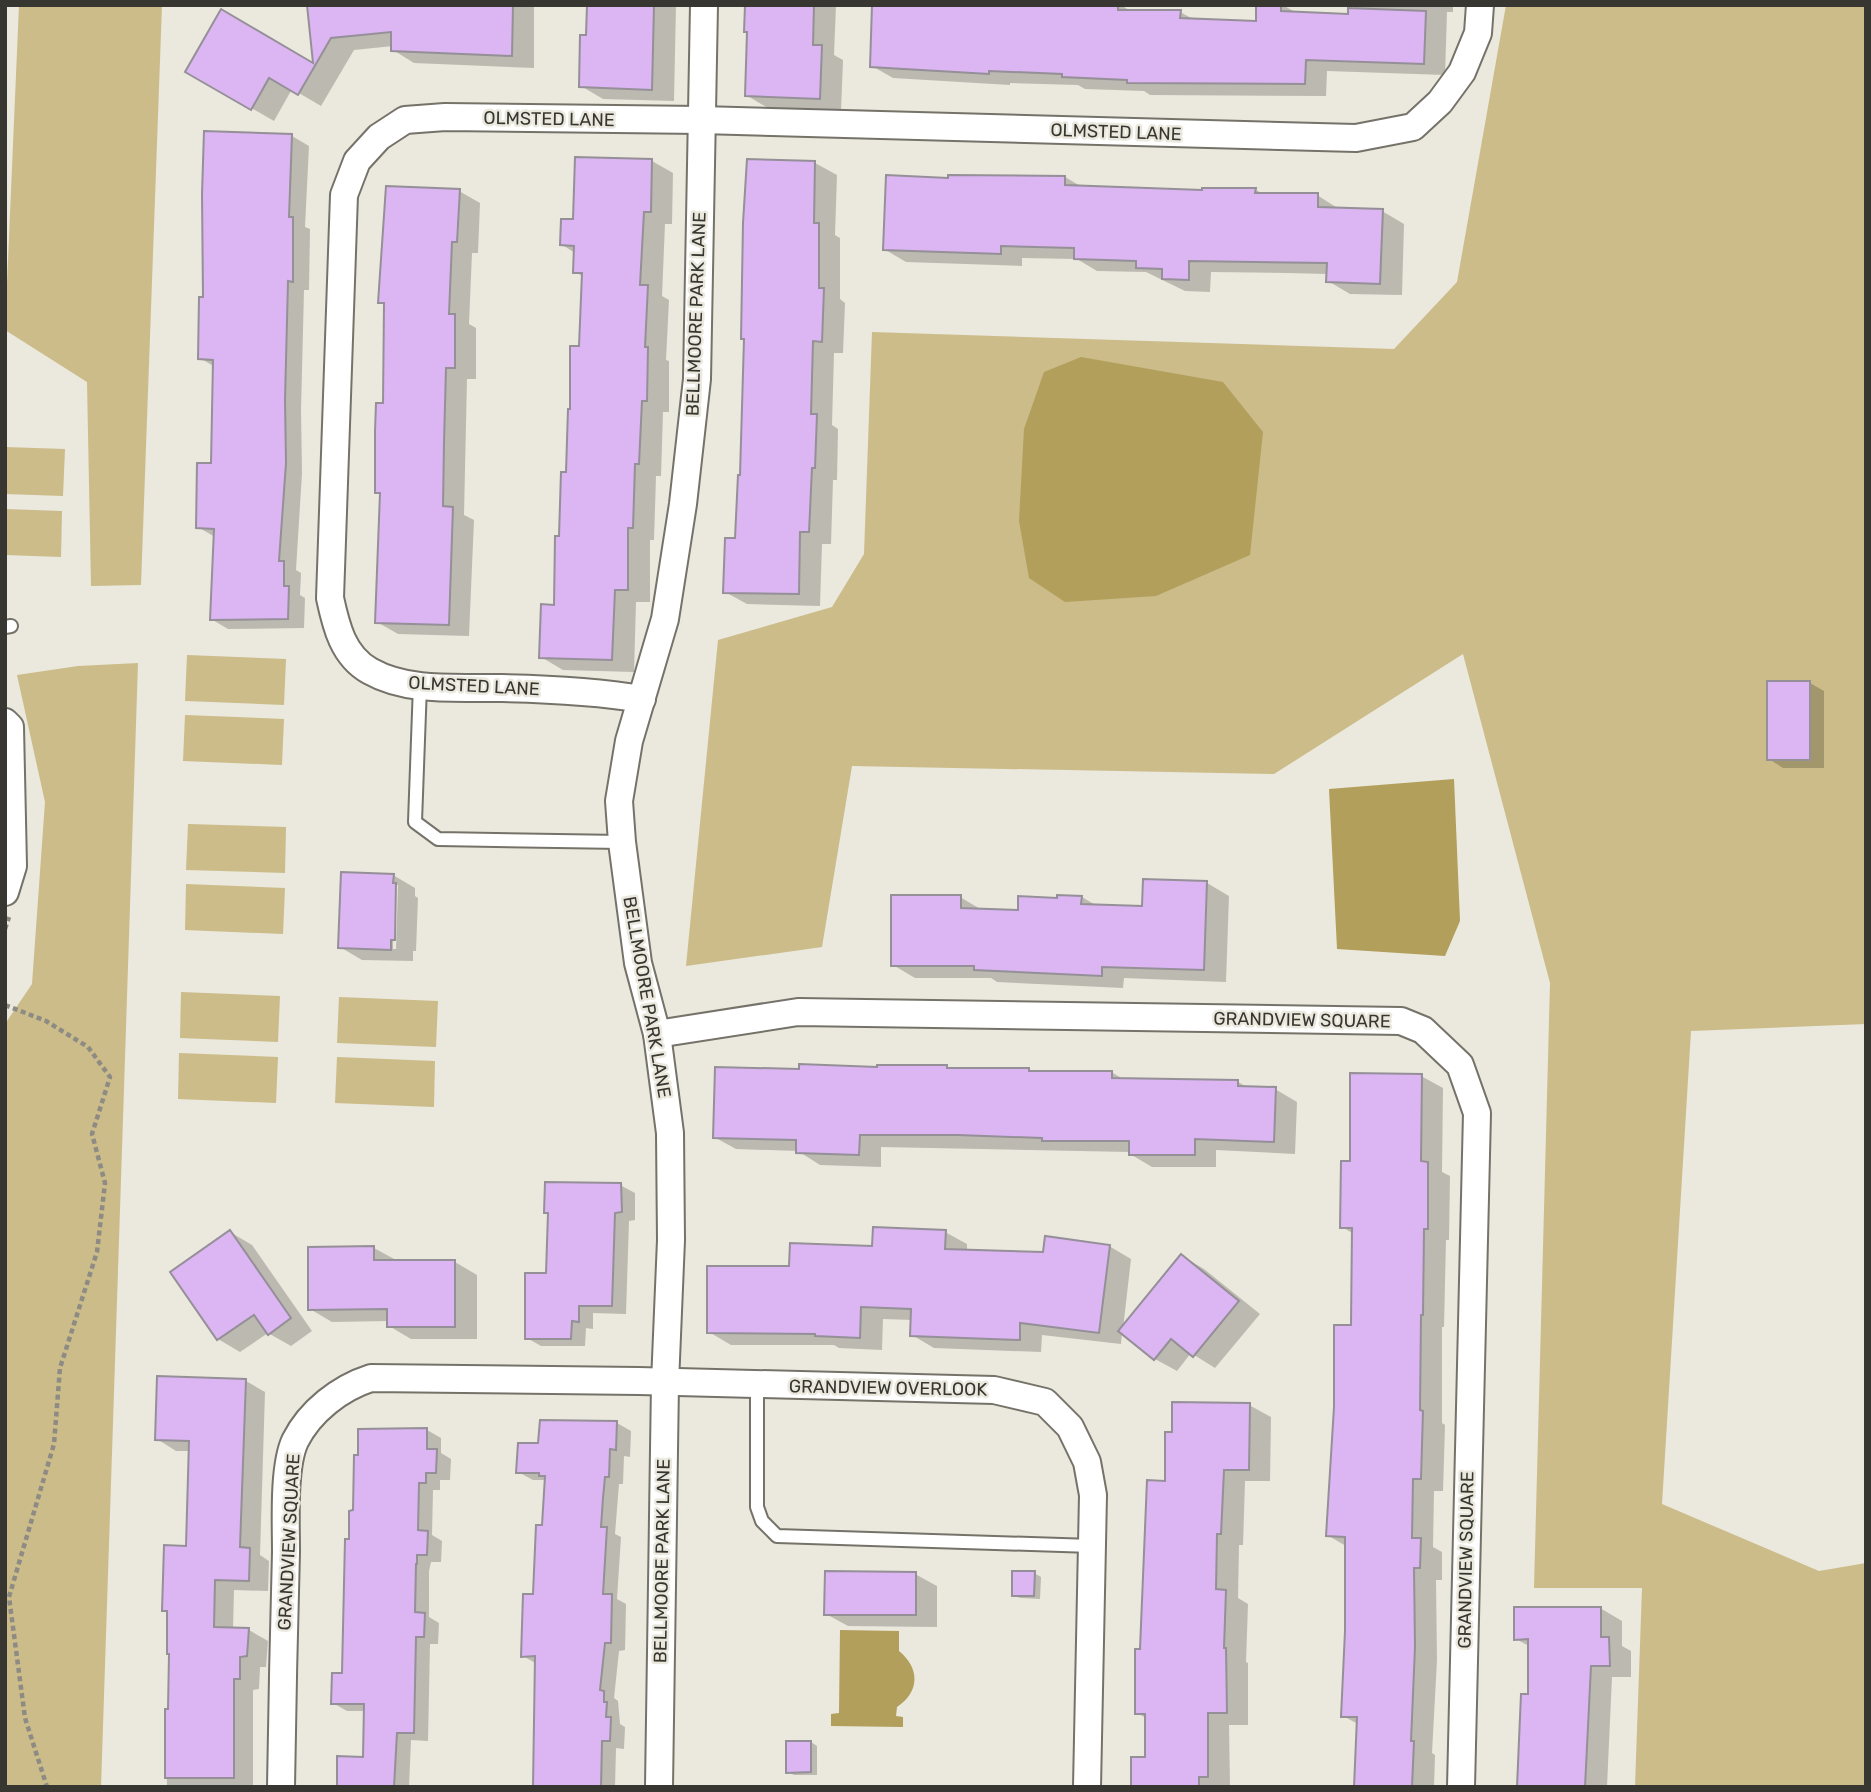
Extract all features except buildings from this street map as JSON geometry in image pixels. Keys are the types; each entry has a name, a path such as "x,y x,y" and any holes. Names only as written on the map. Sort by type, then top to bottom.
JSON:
{"street":[{"name":"BELLMOORE PARK LANE","path":"659,1787 665,1383 671,1240 670,1133 657,1034 638,963 619,801 629,741 665,619 683,504 697,379 704,5"},
{"name":"OLMSTED LANE","path":"642,699 590,691 408,685 369,671 349,653 337,630 330,598 344,195 357,161 379,137 405,120 445,117 701,120 1356,138 1413,127 1440,102 1462,72 1478,33 1480,5"},
{"path":"5,722 10,727 13,866 5,892"},
{"name":"GRANDVIEW SQUARE","path":"657,1034 798,1012 1401,1021 1423,1030 1460,1065 1477,1113 1461,1787"},
{"name":"GRANDVIEW SQUARE","path":"281,1787 289,1461 294,1443 310,1418 336,1395 371,1378 665,1383"},
{"name":"GRANDVIEW OVERLOOK","path":"665,1383 994,1390 1045,1402 1070,1427 1087,1462 1093,1495 1087,1787"}],"lane":[{"path":"420,685 415,822 438,839 622,842"},
{"path":"757,1385 757,1507 762,1521 777,1536 1092,1546"}],"path":[{"path":"5,1006 46,1021 88,1047 110,1077 92,1134 105,1183 97,1252 60,1367 54,1444 9,1597 24,1718 47,1787"}],"shaded area":[{"path":"19,5 162,5 141,585 91,586 87,382 5,330"},
{"path":"1506,5 1866,5 1866,1024 1691,1031 1662,1504 1819,1571 1866,1563 1866,1787 1635,1787 1642,1588 1534,1588 1550,983 1463,654 1274,774 852,766 822,947 686,966 718,640 832,607 864,554 872,332 1394,349 1457,282"},
{"path":"1081,357 1223,382 1263,432 1250,555 1156,596 1065,602 1029,578 1019,521 1024,429 1044,372"},
{"path":"5,447 65,449 63,496 5,494"},
{"path":"5,509 62,511 61,557 5,555"},
{"path":"187,655 286,659 284,705 185,701"},
{"path":"138,663 101,1787 5,1787 5,1024 32,984 45,802 17,675 78,666"},
{"path":"185,715 284,719 282,765 183,761"},
{"path":"1454,779 1460,921 1445,956 1337,949 1329,789"},
{"path":"188,824 286,827 285,873 186,870"},
{"path":"186,884 285,888 283,934 185,930"},
{"path":"181,992 280,996 278,1042 180,1038"},
{"path":"339,997 438,1001 436,1047 337,1043"},
{"path":"179,1053 278,1057 276,1103 178,1099"},
{"path":"337,1057 435,1061 434,1107 335,1103"},
{"path":"840,1630 899,1631 899,1651 914,1672 910,1694 897,1707 896,1716 903,1717 903,1727 831,1726 831,1714 839,1713"}]}
